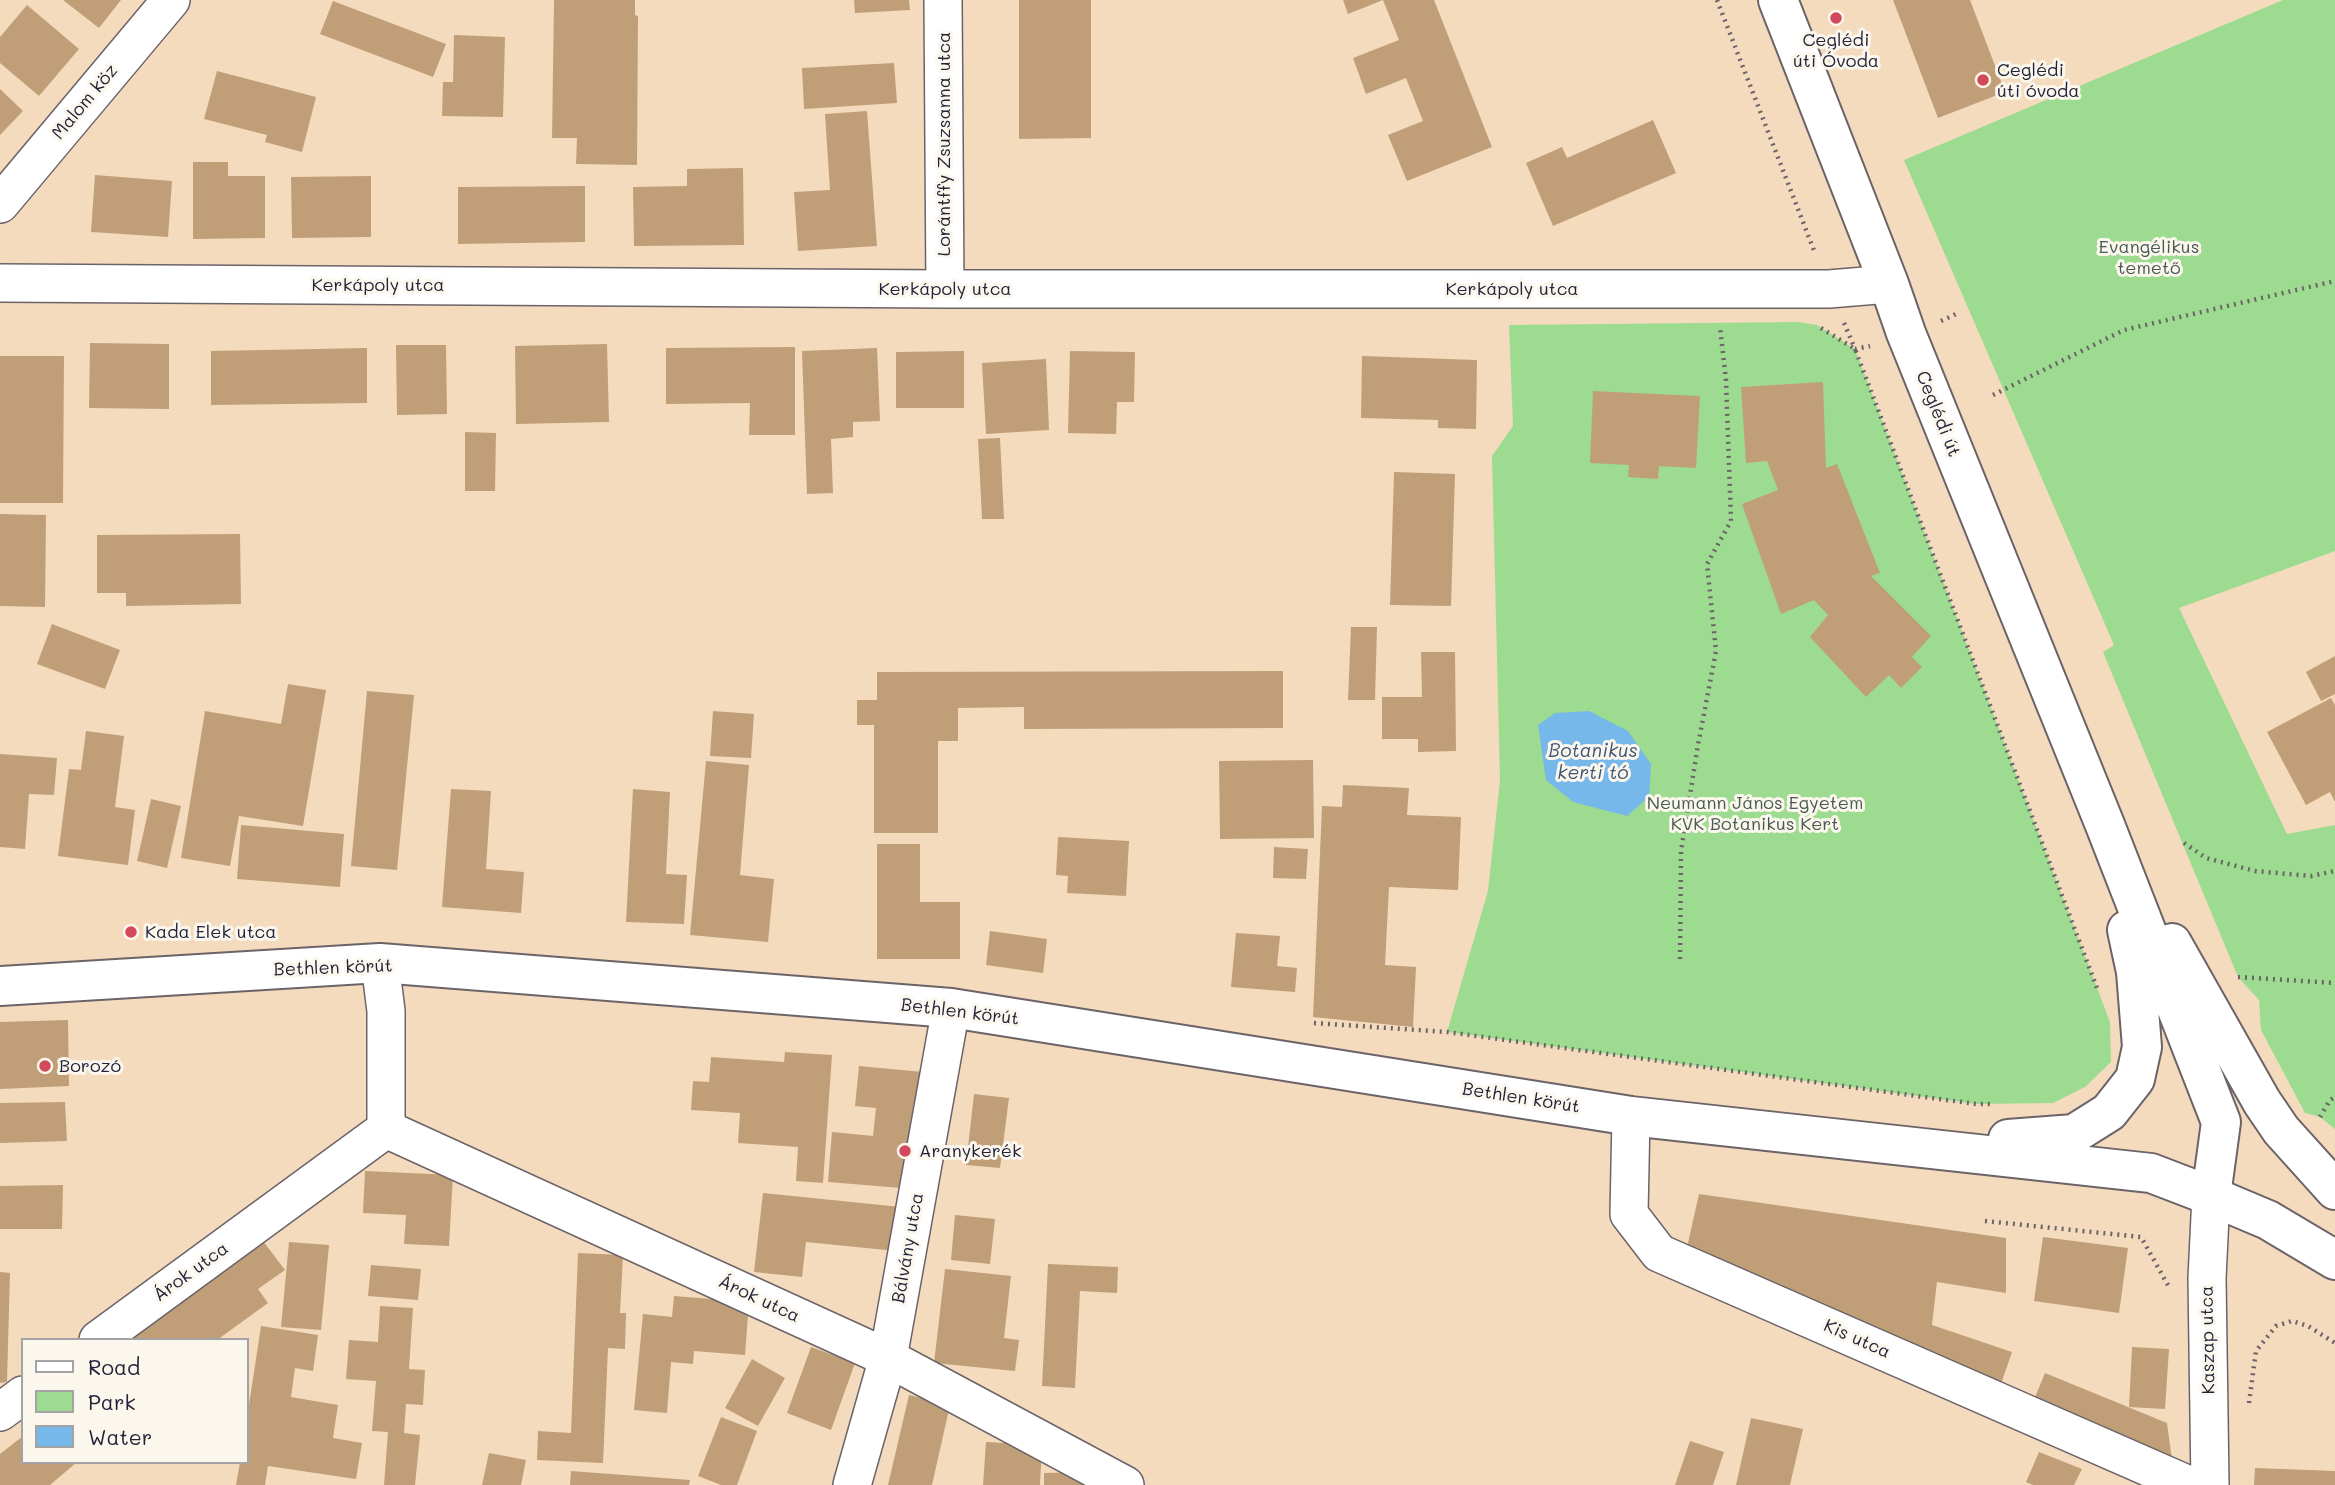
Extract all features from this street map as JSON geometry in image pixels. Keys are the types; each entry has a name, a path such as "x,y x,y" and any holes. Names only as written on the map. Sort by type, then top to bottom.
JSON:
{"main road":[{"name":"Ceglédi út","path":"1778,0 1906,333 2105,825"},
{"path":"1914,1146 2074,1134 2109,1112 2135,1079 2142,1048 2136,972 2105,825"},
{"path":"2105,825 2262,1102 2281,1130 2335,1190"},
{"path":"2105,825 2221,1122 2211,1196"},
{"name":"Bethlen körút","path":"0,986 380,963 951,1008 1631,1116 1914,1146"},
{"path":"1914,1146 2151,1173 2268,1220 2335,1261"}],"street":[{"name":"Malom köz","path":"0,204 170,0"},
{"name":"Lorántffy Zsuzsanna utca","path":"943,0 945,289"},
{"name":"Kerkápoly utca","path":"0,283 945,289 1829,289 1889,284"},
{"path":"380,963 386,1011 386,1129"},
{"name":"Bálvány utca","path":"852,1485 888,1359 951,1008"},
{"name":"Kis utca","path":"1631,1116 1629,1214 1659,1253 2189,1485"},
{"name":"Árok utca","path":"101,1338 386,1129 888,1359 1125,1485"},
{"name":"Kaszap utca","path":"2210,1485 2207,1278 2211,1196"},
{"path":"0,1412 21,1396"}],"path":[{"path":"1717,0 1829,289"},
{"path":"1993,395 2124,330 2335,281"},
{"path":"1680,959 1681,851 1716,651 1707,564 1731,521 1726,380 1720,323"},
{"path":"1817,325 1855,349 2100,997"},
{"path":"2184,843 2206,858 2255,871 2311,876 2335,871"},
{"path":"2238,977 2335,983"},
{"path":"1304,1022 1345,1027 1447,1032 1976,1104 2002,1104"},
{"path":"2320,1118 2335,1091"},
{"path":"1985,1221 2141,1237 2174,1297"},
{"path":"2247,1414 2256,1351 2276,1326 2292,1321 2308,1326 2335,1343"}],"green space":[{"name":"Evangélikus temető","path":"2283,0 2335,0 2335,551 2179,608 2287,834 2335,825 2335,1129 2320,1117 2305,1113 2261,1030 2259,1000 2238,977 2103,652 2114,645 1904,160"},
{"name":"Neumann János Egyetem KVK Botanikus Kert","path":"1798,322 1817,325 1855,349 2110,1022 2111,1062 2085,1087 2053,1103 1976,1104 1447,1032 1488,891 1500,780 1492,456 1513,426 1509,325"}],"water":[{"name":"Botanikus kerti tó","path":"1589,711 1628,731 1651,764 1649,797 1627,816 1573,802 1546,780 1538,725 1555,713"}],"building":[{"path":"63,0 121,0 99,28"},
{"path":"554,0 635,0 635,15 638,16 637,165 576,164 577,138 552,138"},
{"path":"854,0 909,0 910,10 855,13"},
{"path":"1019,0 1091,0 1091,138 1019,139"},
{"path":"1343,0 1383,0 1348,14"},
{"path":"1383,0 1434,0 1492,147 1407,181 1388,135 1423,121 1406,78 1366,94 1353,58 1399,40"},
{"path":"1893,0 1970,0 2005,92 1938,118"},
{"path":"333,1 446,44 433,77 320,34"},
{"path":"27,5 79,49 39,96 0,63 0,37"},
{"path":"454,35 505,37 503,117 442,116 443,82 453,82"},
{"path":"894,63 897,103 804,109 802,68"},
{"path":"217,71 316,97 302,152 265,142 267,135 204,119"},
{"path":"0,89 23,111 0,135"},
{"path":"867,111 877,246 798,251 794,192 830,190 825,114"},
{"path":"1653,120 1676,173 1553,226 1526,163 1562,147 1567,158"},
{"path":"193,162 228,162 228,176 265,176 265,238 193,239"},
{"path":"743,168 744,245 634,246 633,187 687,186 687,169"},
{"path":"95,175 172,181 168,237 91,232"},
{"path":"371,176 371,237 292,238 291,177"},
{"path":"585,186 585,242 458,244 458,187"},
{"path":"90,343 169,344 169,409 89,408"},
{"path":"607,344 609,422 516,424 515,346"},
{"path":"396,345 446,345 447,414 397,415"},
{"path":"795,347 795,435 749,435 750,403 666,404 666,348"},
{"path":"367,348 367,403 211,405 211,351"},
{"path":"877,348 880,421 853,422 853,437 831,439 833,493 807,494 802,351"},
{"path":"964,351 964,408 896,408 896,352"},
{"path":"1070,351 1135,352 1134,402 1117,402 1116,434 1068,433"},
{"path":"0,356 64,356 63,503 0,503"},
{"path":"1362,356 1477,360 1476,429 1438,428 1438,420 1361,418"},
{"path":"1046,359 1049,430 986,434 982,363"},
{"path":"1823,382 1826,468 1837,464 1880,573 1871,576 1931,636 1912,657 1922,667 1901,688 1889,675 1866,697 1810,637 1828,615 1814,600 1781,614 1742,504 1778,490 1767,461 1746,463 1741,387"},
{"path":"1593,391 1700,396 1696,468 1659,466 1658,479 1628,477 1629,465 1590,463"},
{"path":"465,432 496,433 495,491 465,491"},
{"path":"1000,438 1004,519 982,519 978,439"},
{"path":"1394,472 1455,474 1451,606 1390,605"},
{"path":"0,514 46,515 45,607 0,606"},
{"path":"240,534 241,604 126,606 126,593 97,593 97,535"},
{"path":"52,624 120,650 105,689 37,664"},
{"path":"1351,627 1377,627 1375,700 1348,700"},
{"path":"1421,652 1455,652 1456,751 1418,752 1418,739 1382,739 1382,697 1422,697"},
{"path":"2335,656 2335,694 2321,701 2306,672"},
{"path":"1283,671 1283,728 1024,729 1024,707 958,708 958,741 938,741 938,833 874,833 874,725 857,725 857,700 877,700 877,672"},
{"path":"288,684 326,690 303,826 239,816 230,866 181,858 205,711 281,724"},
{"path":"367,691 414,695 397,870 351,866"},
{"path":"2331,698 2335,705 2335,802 2330,792 2306,805 2267,732"},
{"path":"713,711 754,714 751,758 710,756"},
{"path":"86,731 124,736 115,807 135,810 128,865 58,856 69,769 81,770"},
{"path":"0,754 57,758 54,795 29,794 25,849 0,847"},
{"path":"1313,760 1314,838 1220,839 1219,761"},
{"path":"706,761 749,765 740,875 774,879 768,942 690,935"},
{"path":"1343,785 1409,788 1407,815 1461,817 1458,890 1389,887 1385,965 1416,967 1413,1027 1313,1017 1322,806 1342,807"},
{"path":"451,789 491,791 486,869 524,872 521,913 442,907"},
{"path":"633,789 670,792 666,874 687,875 684,924 626,922"},
{"path":"151,799 181,806 167,868 137,861"},
{"path":"241,825 344,834 340,887 237,879"},
{"path":"1058,837 1129,841 1126,896 1067,893 1068,876 1056,875"},
{"path":"877,844 920,844 920,902 960,902 960,959 877,959"},
{"path":"1274,847 1308,849 1306,879 1273,878"},
{"path":"990,931 1047,939 1043,973 986,965"},
{"path":"1236,933 1280,936 1277,966 1297,968 1295,992 1231,987"},
{"path":"68,1020 69,1086 0,1089 0,1022"},
{"path":"785,1052 832,1055 823,1183 796,1181 798,1147 738,1143 740,1113 691,1110 693,1081 709,1082 711,1057 784,1062"},
{"path":"859,1066 923,1072 913,1189 828,1182 832,1132 873,1136 876,1108 855,1106"},
{"path":"974,1094 1009,1098 1000,1168 966,1165"},
{"path":"65,1102 67,1141 0,1143 0,1103"},
{"path":"365,1171 453,1175 449,1246 404,1244 406,1215 363,1213"},
{"path":"63,1185 62,1229 0,1229 0,1186"},
{"path":"763,1193 901,1207 896,1251 806,1242 802,1277 754,1272"},
{"path":"1699,1194 2006,1238 2006,1293 1937,1282 1932,1325 2012,1352 2000,1387 1686,1252"},
{"path":"955,1215 995,1219 990,1264 951,1260"},
{"path":"2043,1237 2128,1248 2119,1313 2034,1301"},
{"path":"263,1241 285,1270 258,1289 268,1303 220,1338 130,1338"},
{"path":"289,1242 329,1245 321,1330 281,1327"},
{"path":"578,1253 623,1255 620,1313 626,1313 625,1349 608,1348 603,1463 537,1460 538,1431 571,1433"},
{"path":"1048,1264 1118,1267 1117,1293 1080,1291 1075,1388 1042,1386"},
{"path":"371,1265 421,1269 418,1300 368,1296"},
{"path":"945,1269 1011,1276 1004,1338 1019,1340 1015,1371 934,1363"},
{"path":"0,1272 10,1273 7,1382 0,1383"},
{"path":"674,1296 749,1302 745,1355 694,1351 693,1364 671,1362 667,1413 634,1410 643,1314 672,1317"},
{"path":"380,1306 413,1308 409,1369 425,1370 423,1405 406,1404 404,1433 420,1435 415,1485 384,1485 388,1432 372,1431 376,1381 346,1379 349,1340 378,1342"},
{"path":"261,1326 318,1335 313,1371 295,1368 291,1397 338,1405 333,1438 362,1443 356,1479 268,1466 265,1485 236,1485 240,1464 248,1464 248,1411"},
{"path":"811,1347 855,1363 831,1430 787,1413"},
{"path":"2132,1347 2169,1349 2165,1409 2129,1407"},
{"path":"752,1359 785,1378 758,1426 725,1408"},
{"path":"2045,1373 2167,1423 2172,1460 2033,1402"},
{"path":"909,1395 950,1405 932,1485 888,1485"},
{"path":"721,1417 757,1431 737,1485 721,1485 698,1476"},
{"path":"1751,1418 1803,1429 1790,1485 1736,1485"},
{"path":"21,1438 21,1464 75,1464 50,1485 0,1485 0,1454"},
{"path":"1690,1441 1724,1452 1713,1485 1675,1485"},
{"path":"986,1442 1042,1445 1040,1485 983,1485"},
{"path":"2039,1452 2082,1469 2074,1485 2033,1485 2026,1482"},
{"path":"489,1453 526,1460 521,1485 482,1485"},
{"path":"2255,1468 2335,1471 2335,1485 2254,1485"},
{"path":"571,1471 690,1480 689,1485 570,1485"},
{"path":"1091,1472 1092,1485 1044,1485 1044,1473"}],"place":[{"name":"Ceglédi úti Óvoda","path":"1836,18"},
{"name":"Ceglédi úti óvoda","path":"1983,80"},
{"name":"Kada Elek utca","path":"131,932"},
{"name":"Borozó","path":"45,1066"},
{"name":"Aranykerék","path":"905,1151"}]}
